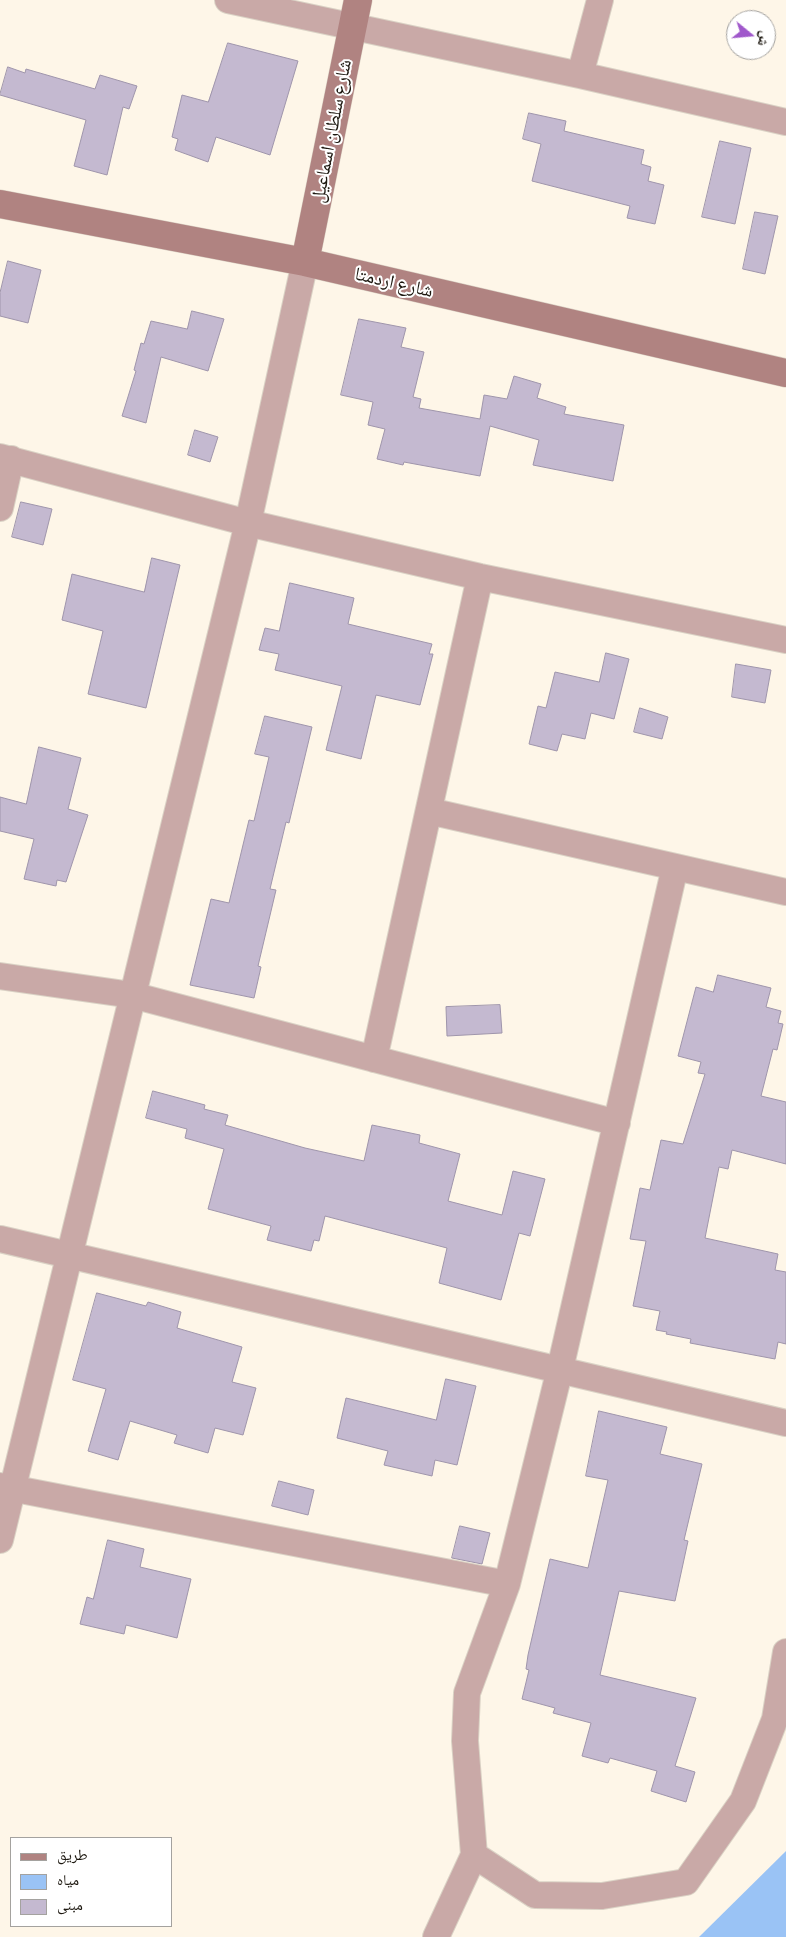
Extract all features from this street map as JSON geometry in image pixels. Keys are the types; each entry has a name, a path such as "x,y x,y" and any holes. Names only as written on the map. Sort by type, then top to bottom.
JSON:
{"main road":[{"name":"شارع سلطان اسماعيل","path":"305,262 358,0"},
{"name":"شارع اردمتا","path":"0,204 305,262 786,373"}],"street":[{"path":"228,0 351,28 580,75 786,122"},
{"path":"580,75 600,0"},
{"path":"0,1540 6,1487 69,1255 248,523 305,262"},
{"path":"0,508 6,458 248,523 480,577 786,640"},
{"path":"374,1059 480,577"},
{"path":"429,811 786,892"},
{"path":"436,1937 474,1855 465,1741 468,1692 507,1584 560,1369 676,867"},
{"path":"0,976 132,995 617,1123"},
{"path":"0,1239 786,1423"},
{"path":"6,1487 507,1584"},
{"path":"474,1855 535,1895 602,1896 686,1882 743,1801 776,1719 786,1652"}],"water":[{"path":"786,1851 786,1937 699,1937"}],"building":[{"path":"228,43 298,61 270,155 216,137 208,162 175,150 178,139 172,137 182,95 208,102"},
{"path":"8,67 25,73 26,69 95,89 100,75 137,86 129,109 123,107 107,175 74,166 86,120 0,95"},
{"path":"529,113 566,121 564,131 644,150 641,164 651,167 648,181 664,185 655,224 627,218 630,206 532,181 541,144 523,139"},
{"path":"720,141 751,148 735,224 702,217"},
{"path":"755,212 778,216 765,274 743,269"},
{"path":"8,261 41,270 28,323 0,316 0,293"},
{"path":"192,311 224,319 208,371 161,357 146,423 122,416 136,371 134,370 141,343 144,344 151,321 187,329"},
{"path":"359,319 406,328 401,347 424,352 413,397 421,399 419,408 480,419 484,395 507,399 514,376 541,384 537,398 566,407 564,414 624,425 613,481 533,465 539,440 490,426 480,476 404,462 403,465 377,459 385,429 368,425 373,402 341,395"},
{"path":"195,430 218,437 210,462 188,455"},
{"path":"21,502 52,509 43,545 12,537"},
{"path":"152,558 180,565 146,708 88,694 103,631 62,620 72,574 144,592"},
{"path":"290,583 354,598 348,624 432,644 429,654 433,654 420,705 376,695 361,759 326,750 342,686 275,670 279,654 259,650 265,628 279,631"},
{"path":"606,653 629,659 614,719 591,713 585,739 562,734 557,751 529,744 538,706 546,708 555,672 599,682"},
{"path":"736,664 771,670 765,703 732,697"},
{"path":"640,708 668,717 662,739 634,732"},
{"path":"265,716 312,727 289,823 286,822 270,889 276,890 258,966 261,967 254,998 190,985 211,899 229,903 249,820 254,821 269,757 255,754"},
{"path":"39,747 81,758 68,809 88,815 66,882 57,880 56,886 24,879 34,839 0,831 0,797 26,804"},
{"path":"718,975 771,988 766,1007 781,1011 778,1023 783,1024 777,1050 773,1049 761,1096 786,1102 786,1164 732,1150 728,1169 719,1167 705,1238 778,1254 775,1270 786,1272 786,1344 778,1342 775,1359 690,1343 691,1339 656,1330 660,1311 633,1306 646,1241 630,1239 640,1188 650,1190 661,1140 683,1144 705,1074 698,1073 701,1062 678,1056 696,987 713,992"},
{"path":"500,1005 502,1033 447,1036 446,1007"},
{"path":"153,1091 205,1105 204,1109 228,1115 225,1125 305,1148 364,1161 372,1125 420,1135 419,1143 460,1154 448,1201 502,1215 513,1171 545,1179 530,1236 519,1233 501,1300 439,1283 447,1248 325,1216 319,1241 314,1240 311,1251 267,1240 271,1226 208,1209 224,1149 185,1138 187,1129 146,1118"},
{"path":"97,1293 146,1306 148,1302 181,1312 177,1328 242,1347 232,1382 256,1388 243,1435 215,1428 208,1453 174,1443 177,1435 130,1421 118,1460 88,1451 106,1389 73,1380"},
{"path":"446,1379 476,1386 457,1465 435,1460 432,1476 384,1465 388,1451 337,1438 346,1398 436,1420"},
{"path":"599,1411 667,1427 660,1454 702,1464 684,1540 688,1541 675,1601 619,1591 600,1675 696,1698 675,1766 695,1772 686,1802 651,1791 657,1771 610,1758 608,1763 582,1756 591,1723 553,1713 555,1708 522,1699 529,1670 526,1669 528,1655 550,1559 588,1568 608,1480 586,1476"},
{"path":"279,1481 314,1490 308,1515 272,1506"},
{"path":"460,1526 490,1533 482,1564 452,1558"},
{"path":"108,1540 144,1549 140,1567 191,1579 177,1638 126,1625 124,1634 80,1624 87,1597 93,1599"}]}
